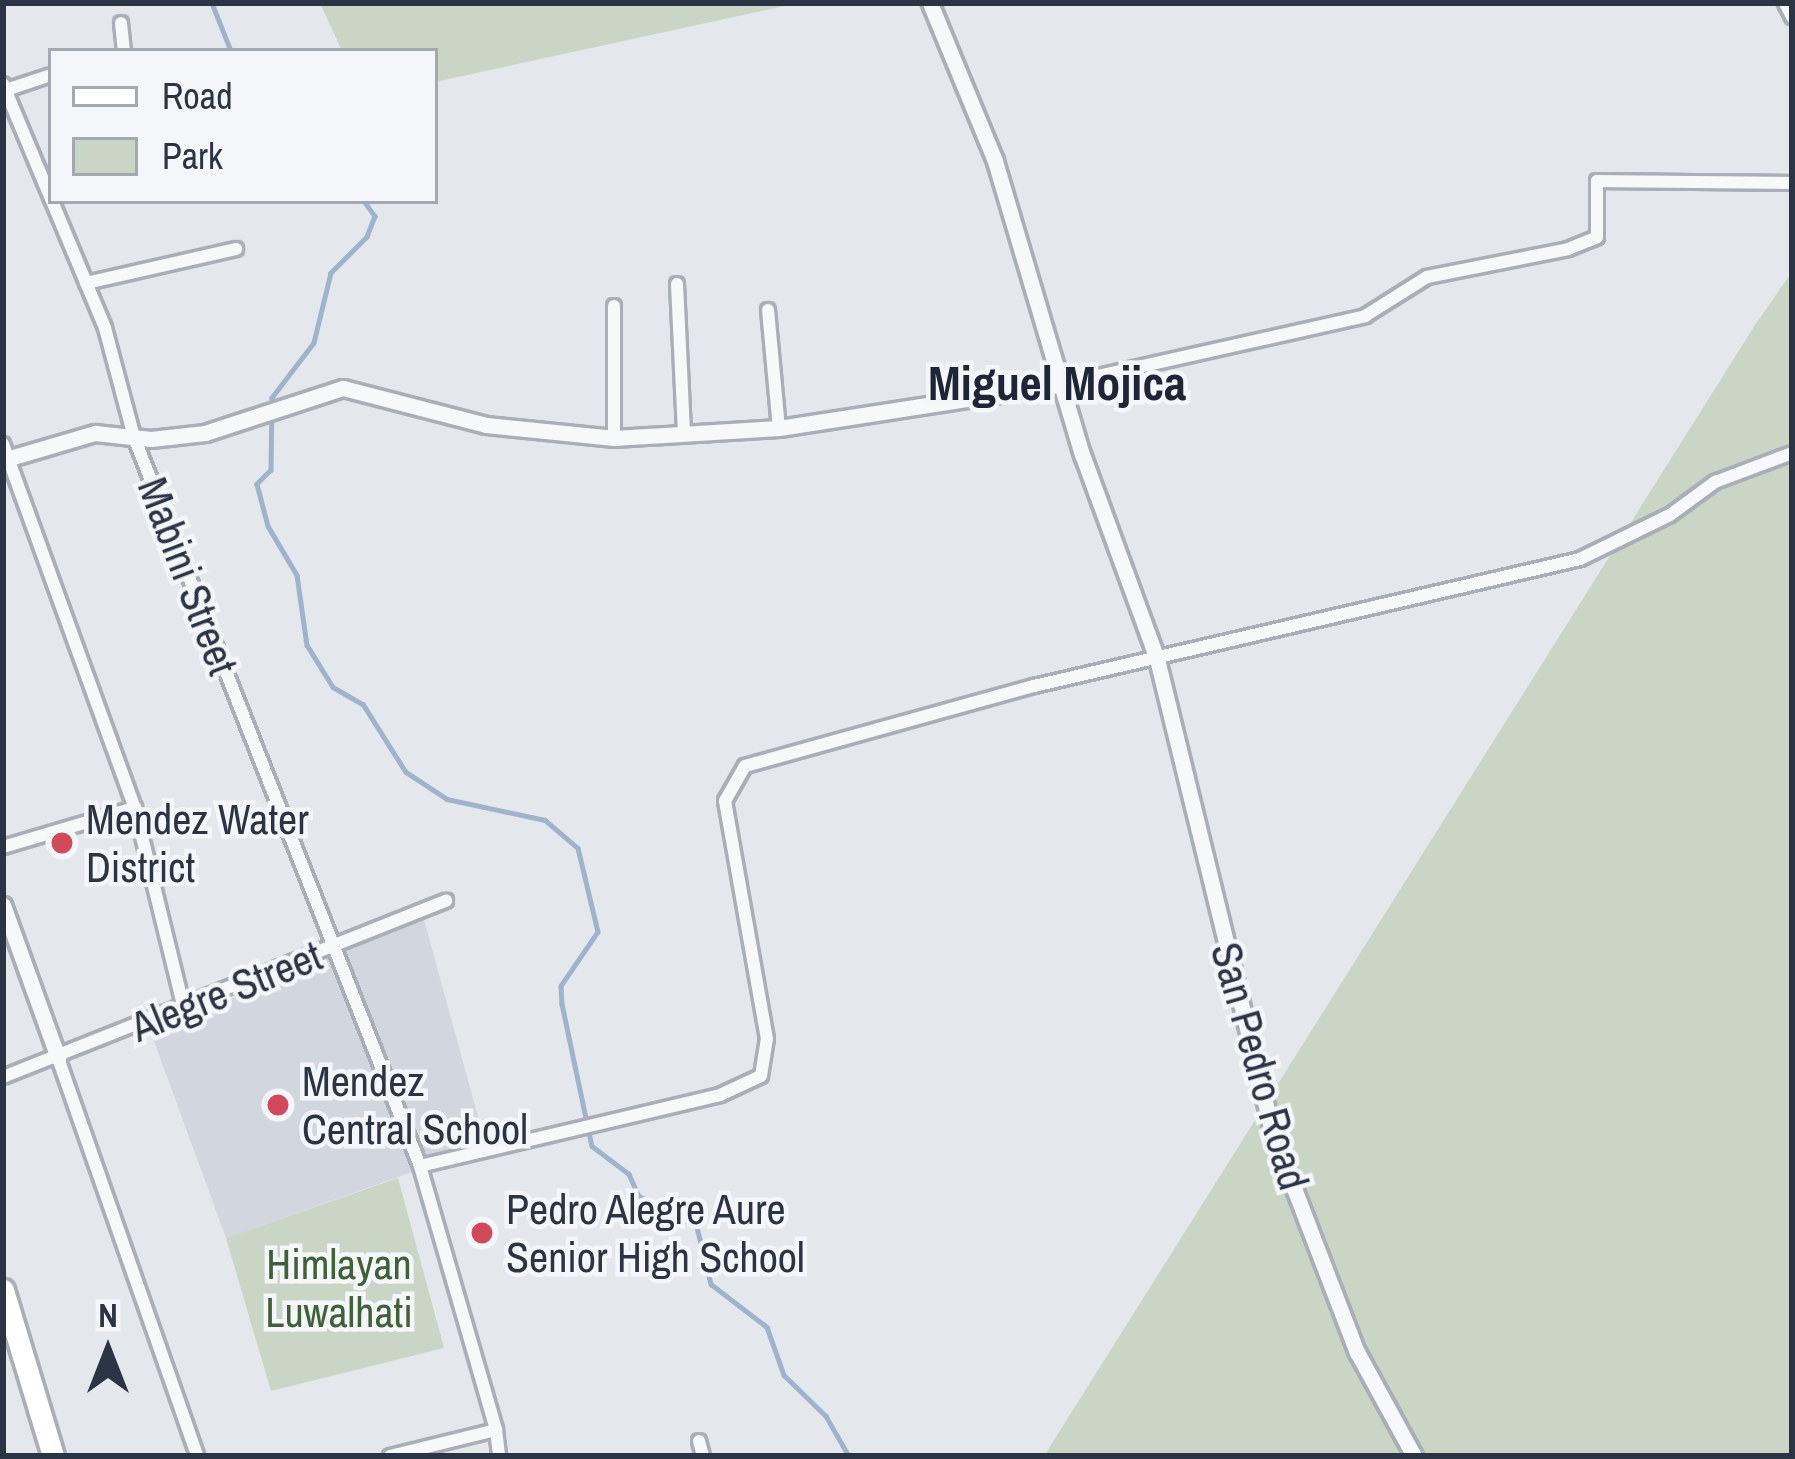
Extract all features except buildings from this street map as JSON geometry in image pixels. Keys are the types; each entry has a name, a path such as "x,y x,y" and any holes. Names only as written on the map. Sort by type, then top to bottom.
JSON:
{"main road":[{"path":"3,1290 52,1456"}],"street":[{"name":"San Pedro Road","path":"930,3 995,161 1062,384 1157,659 1272,1131 1357,1352 1414,1456"},
{"path":"1785,3 1792,17"},
{"path":"121,23 124,48"},
{"path":"4,87 48,76"},
{"name":"Mabini Street","path":"4,87 48,193"},
{"path":"184,1010 135,808 5,454 95,434 205,434 290,401 343,388 486,425 614,438 779,428 1062,384 1365,316 1427,277 1568,249 1597,237 1597,181 1792,182"},
{"name":"Mabini Street","path":"53,204 86,283 134,437 420,1166 496,1430 499,1456"},
{"path":"86,283 236,249"},
{"path":"676,284 684,434"},
{"path":"614,306 614,438"},
{"path":"768,310 779,428"},
{"path":"420,1166 626,1114 720,1096 761,1076 767,1039 725,801 745,766 1157,659 1580,559 1715,482 1792,453"},
{"path":"3,847 135,808"},
{"name":"Alegre Street","path":"3,1077 184,1010 446,901"},
{"path":"3,905 197,1456"},
{"path":"390,1456 496,1430"},
{"path":"699,1441 703,1456"}],"shaded area":[{"name":"Mendez Central School","path":"423,916 486,1146 226,1238 151,1033"}],"green space":[{"path":"320,3 798,3 438,81 438,48 341,48"},
{"path":"1792,272 1792,1456 1044,1456 1755,325"},
{"name":"Himlayan Luwalhati","path":"398,1178 444,1348 271,1391 226,1238"}],"waterway":[{"path":"212,3 230,48"},
{"path":"366,204 375,216 367,237 331,273 314,343 272,398 271,470 257,484 268,526 297,575 307,645 333,687 363,704 406,772 447,799 545,820 578,848 598,932 561,986 592,1146 629,1174 639,1196 697,1227 711,1284 767,1327 784,1375 826,1416 849,1456"}],"place":[{"name":"Mendez Water District","path":"62,843"},
{"name":"Mendez Central School","path":"278,1105"},
{"name":"Pedro Alegre Aure Senior High School","path":"482,1233"}],"district":[{"name":"Miguel Mojica","path":"1057,383"}]}
